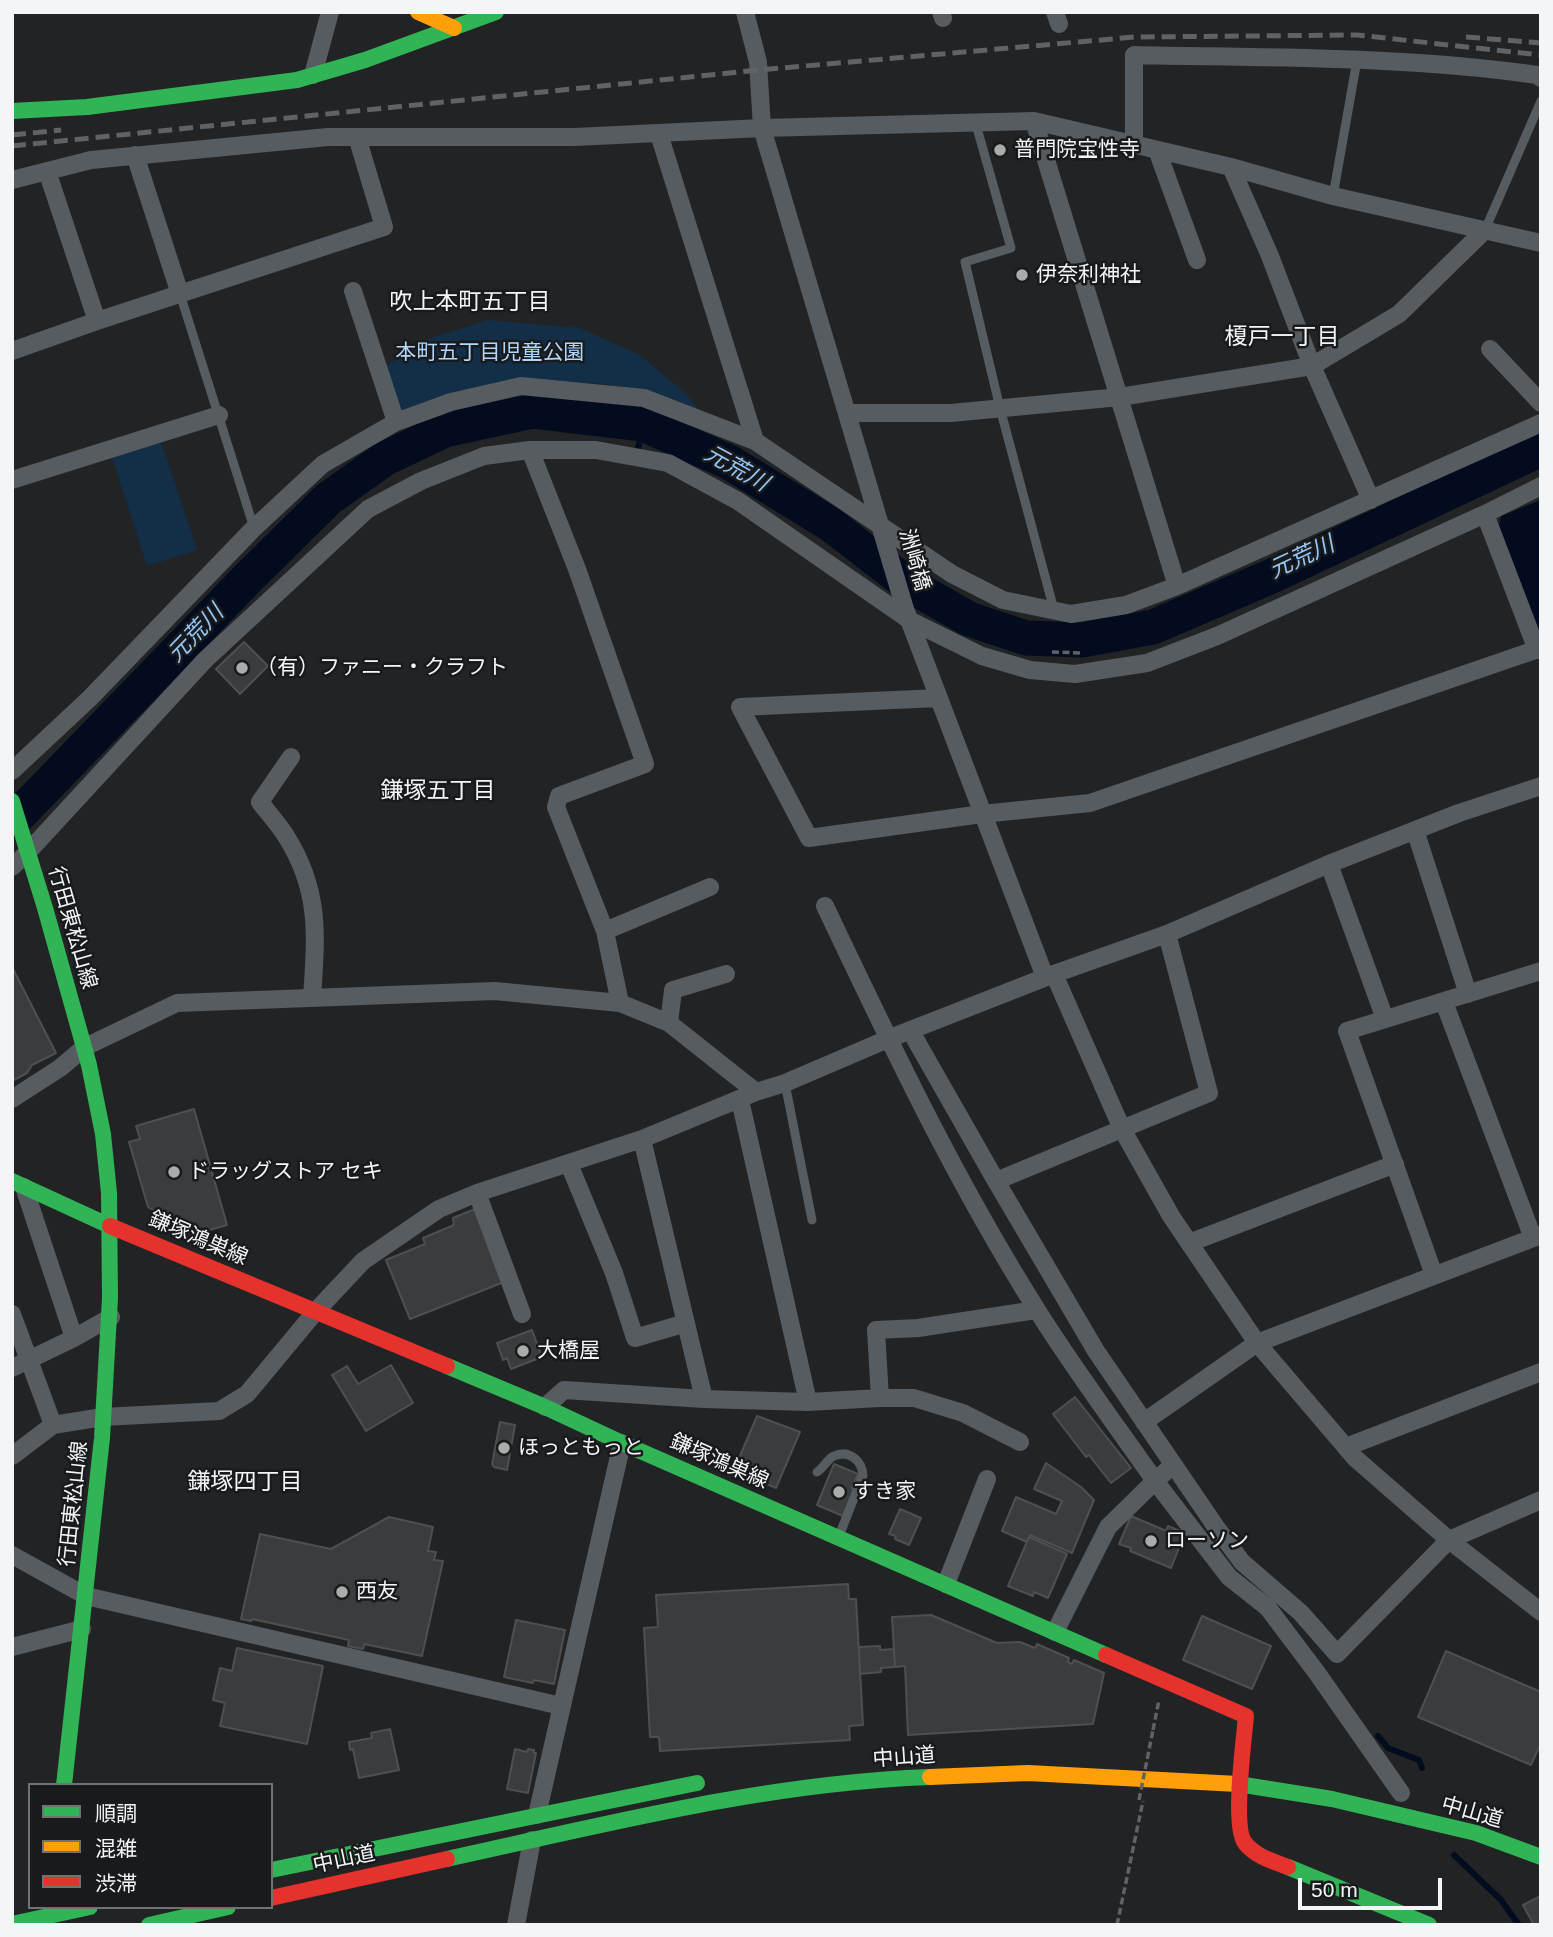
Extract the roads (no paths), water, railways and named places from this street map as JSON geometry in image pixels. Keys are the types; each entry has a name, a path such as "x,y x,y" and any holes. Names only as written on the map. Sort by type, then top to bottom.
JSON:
{"main road":[{"path":"418,12 454,28"},
{"path":"12,111 88,107 297,80 365,60 496,12"},
{"name":"行田東松山線","path":"12,801 85,1047 106,1158 110,1226 111,1317 103,1417 64,1783"},
{"path":"18,1184 110,1226"},
{"name":"鎌塚鴻巣線","path":"110,1226 545,1407 1246,1716 1239,1814 1242,1842 1258,1855 1429,1925"},
{"name":"中山道","path":"273,1898 664,1811 772,1791 895,1778 1028,1773 1241,1784 1332,1799 1476,1833 1541,1857"},
{"name":"中山道","path":"273,1870 714,1780"},
{"path":"1375,1787 1407,1794"},
{"path":"12,1924 81,1909"},
{"path":"150,1925 219,1909"}],"street":[{"path":"313,75 330,12"},
{"name":"洲崎橋","path":"746,12 758,62 762,128 908,615 982,814 1050,976 1122,1129 1171,1216 1257,1343 1355,1458 1449,1540 1541,1612"},
{"path":"1134,144 1134,55 1357,59 1476,66 1537,75 1541,78"},
{"path":"1034,121 1177,586"},
{"path":"12,180 90,160 328,137 575,137 762,128 1034,121 1231,167 1333,196 1541,243"},
{"path":"659,134 755,441"},
{"path":"12,351 384,227 357,137"},
{"path":"1157,150 1197,260"},
{"path":"135,155 180,294"},
{"path":"1231,167 1270,256 1312,366 1371,500"},
{"path":"47,171 97,321"},
{"path":"847,413 951,413 1120,397 1312,366 1399,314 1485,230"},
{"path":"353,291 396,422"},
{"path":"1490,349 1541,403"},
{"path":"12,771 90,698 254,528 323,464 396,422 451,402 521,386 644,398 755,441 952,574 1003,600 1071,614 1126,605 1177,586 1541,423"},
{"path":"12,480 219,415"},
{"path":"530,450 577,569 645,764 559,796 556,807 606,931 620,1003"},
{"path":"12,867 205,660 368,509 421,481 484,456 530,450 596,450 668,463 738,501 908,615 982,656 1030,670 1075,674 1147,663 1216,636 1541,486"},
{"path":"938,698 740,707 809,838 982,814 1090,803 1539,649 1485,514"},
{"path":"292,757 260,802 286,835 306,875 313,901 316,932 312,998"},
{"path":"12,1456 53,1425 103,1417 219,1411 247,1394 316,1311 363,1261 439,1209 477,1193 642,1139 785,1083 888,1038 1167,933 1415,830 1541,786"},
{"path":"1415,830 1468,994"},
{"path":"1329,864 1385,1019"},
{"path":"606,931 710,887"},
{"path":"825,906 888,1038 967,1189 1037,1310 1155,1481 1229,1577 1268,1608 1407,1794"},
{"path":"996,1181 1209,1093 1167,933"},
{"path":"1434,1275 1348,1031 1541,971"},
{"path":"669,1023 674,990 726,974"},
{"path":"12,1099 60,1068 85,1047 177,1003 495,991 620,1003 669,1023 748,1096 808,1402"},
{"path":"1144,1422 1257,1343 1537,1236 1444,1002"},
{"path":"910,1030 1096,1351 1173,1465 1242,1562 1301,1613 1337,1654 1449,1540 1541,1500"},
{"path":"642,1139 704,1399"},
{"path":"569,1164 614,1273 635,1338 686,1323"},
{"path":"1189,1243 1395,1164"},
{"path":"18,1184 74,1338"},
{"path":"477,1193 522,1314"},
{"path":"880,1398 876,1330 918,1328 1037,1310"},
{"path":"12,1314 53,1425"},
{"path":"12,1368 111,1317"},
{"path":"1346,1447 1541,1372"},
{"path":"545,1407 564,1390 704,1399 808,1402 914,1398 963,1413 1020,1442"},
{"path":"537,1815 622,1443"},
{"path":"1055,1632 1108,1527 1173,1465"},
{"path":"946,1584 987,1479"},
{"path":"12,1555 86,1596 561,1706"},
{"path":"12,1647 82,1629"},
{"path":"516,1925 532,1840"}],"lane":[{"path":"1333,196 1357,59"},
{"path":"1485,230 1541,101"},
{"path":"975,121 1012,248 965,262 1000,408 1054,611"},
{"path":"180,294 254,528"},
{"path":"785,1083 812,1220"},
{"path":"817,1472 834,1456 843,1454 858,1460 862,1466 863,1475 838,1538"}],"waterway":[{"name":"元荒川","path":"12,822 328,499 384,459 445,430 533,411 643,424 729,462 830,524 909,585 969,619 1026,638 1082,640 1153,627 1272,576 1541,449"},
{"path":"638,449 643,424"},
{"path":"1378,1736 1388,1748 1419,1760 1422,1768"},
{"path":"1454,1855 1501,1900 1519,1925"}],"railway":[{"path":"12,146 759,70 1135,37 1357,35 1541,55"},
{"path":"1466,37 1541,43"},
{"path":"12,135 61,130"}],"place":[{"name":"普門院宝性寺","path":"1000,150"},
{"name":"伊奈利神社","path":"1022,275"},
{"name":"（有）ファニー・クラフト","path":"242,668"},
{"name":"ドラッグストア セキ","path":"174,1172"},
{"name":"大橋屋","path":"523,1351"},
{"name":"ほっともっと","path":"504,1448"},
{"name":"すき家","path":"839,1492"},
{"name":"ローソン","path":"1151,1541"},
{"name":"西友","path":"342,1592"}],"district":[{"name":"吹上本町五丁目","path":"470,303"},
{"name":"榎戸一丁目","path":"1282,338"},
{"name":"鎌塚五丁目","path":"438,792"},
{"name":"鎌塚四丁目","path":"245,1483"}],"park label":[{"name":"本町五丁目児童公園","path":"490,353"}]}
